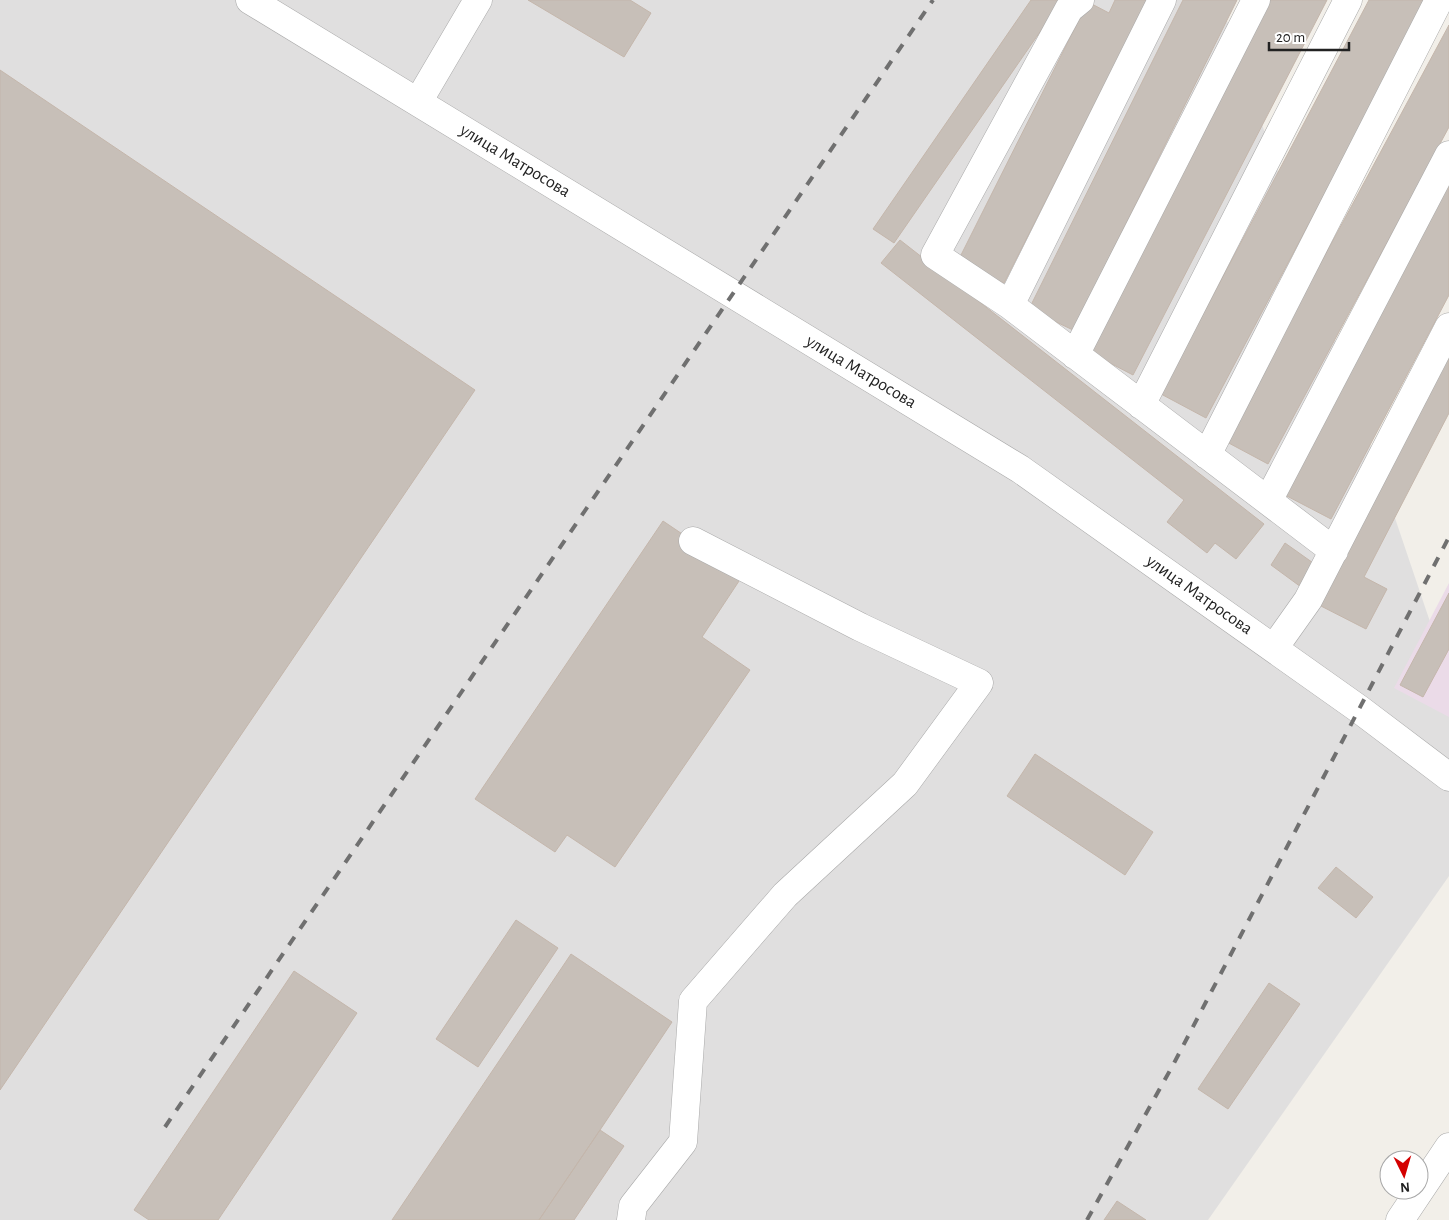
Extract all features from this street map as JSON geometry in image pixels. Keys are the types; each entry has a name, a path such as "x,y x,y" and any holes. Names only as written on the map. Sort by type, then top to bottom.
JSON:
{"street":[{"name":"улица Матросова","path":"250,0 1020,469 1359,709 1449,778"},
{"path":"418,102 478,0"},
{"path":"1080,0 1069,9 935,255 1010,305 1334,551"},
{"path":"1010,305 1162,0"},
{"path":"1075,355 1256,0"},
{"path":"1141,405 1348,0"},
{"path":"1207,455 1439,0"},
{"path":"1268,501 1449,155"},
{"path":"1274,648 1308,600 1449,327"},
{"path":"631,1220 633,1206 683,1142 693,1002 785,895 905,784 979,683 860,626 693,541"},
{"path":"1400,1220 1449,1147"}],"shaded area":[{"path":"0,0 1220,0 1449,678 1449,876 1208,1220 0,1220"},
{"path":"1449,583 1449,717 1394,688"}],"building":[{"path":"528,0 630,0 651,13 624,57"},
{"path":"1031,0 1062,0 894,243 873,229"},
{"path":"1115,0 1147,0 1004,283 958,261 1088,2 1109,13"},
{"path":"1183,0 1237,0 1073,330 1029,309"},
{"path":"1268,0 1327,0 1133,375 1087,351"},
{"path":"1369,0 1427,0 1206,418 1161,394"},
{"path":"1449,25 1449,127 1268,464 1225,441"},
{"path":"0,70 475,390 0,1090"},
{"path":"1449,180 1449,295 1331,519 1283,494"},
{"path":"900,240 1264,524 1236,559 1215,543 1207,553 1167,522 1184,500 881,263"},
{"path":"1449,351 1449,413 1364,577 1387,589 1366,629 1317,604"},
{"path":"663,521 743,575 702,637 750,670 615,867 567,835 555,852 475,799"},
{"path":"1285,543 1316,565 1301,587 1271,565"},
{"path":"1449,593 1449,649 1423,697 1400,685"},
{"path":"1035,754 1153,832 1125,875 1007,796"},
{"path":"1336,867 1373,897 1356,918 1318,888"},
{"path":"516,920 558,948 478,1067 436,1039"},
{"path":"571,954 672,1022 600,1130 539,1220 392,1220"},
{"path":"294,971 357,1013 218,1220 149,1220 134,1210"},
{"path":"1269,983 1300,1004 1228,1109 1198,1089"},
{"path":"600,1130 624,1146 574,1220 539,1220"},
{"path":"1117,1201 1146,1220 1104,1220"}],"railway":[{"path":"165,1127 933,0"},
{"path":"1087,1220 1173,1065 1449,537"}]}
